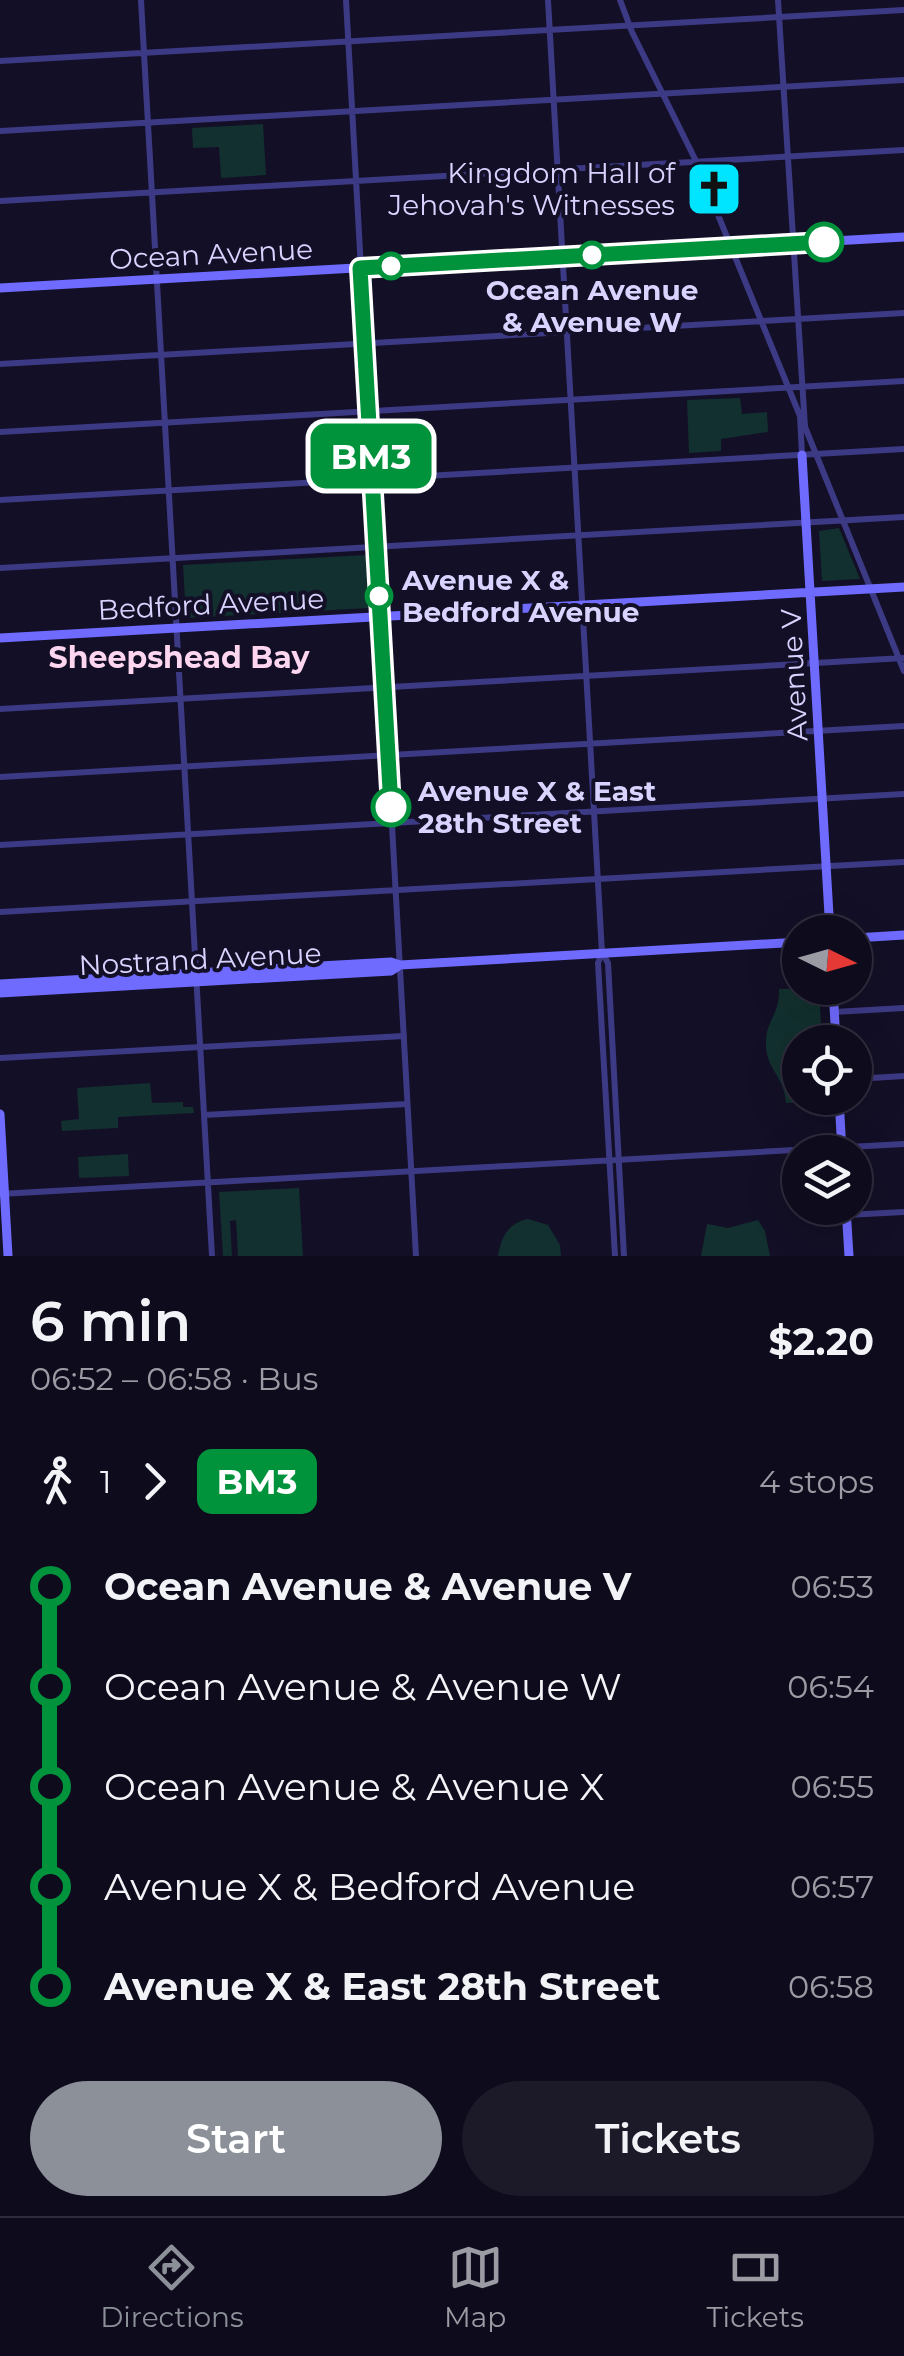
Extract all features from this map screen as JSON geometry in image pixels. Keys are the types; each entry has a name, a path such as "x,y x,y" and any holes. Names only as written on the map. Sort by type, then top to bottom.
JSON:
{"main road":[{"name":"Ocean Avenue","path":"0,288 904,238"},
{"name":"Avenue V","path":"802,455 829,915"},
{"name":"Bedford Avenue","path":"0,638 904,588"},
{"path":"872,937 904,936"},
{"name":"Nostrand Avenue","path":"0,993 390,962 400,965 782,943"},
{"name":"Nostrand Avenue","path":"0,984 196,976"},
{"path":"834,1005 835,1025"},
{"path":"0,1114 8,1256"},
{"path":"847,1225 848,1256"}],"street":[{"path":"142,0 212,1256"},
{"path":"346,0 416,1256"},
{"path":"548,0 602,953 598,963 624,1256"},
{"path":"620,0 696,161 788,388"},
{"path":"778,0 805,428 904,671"},
{"path":"0,60 904,10"},
{"path":"0,131 904,80"},
{"path":"0,200 904,150"},
{"path":"0,364 904,313"},
{"path":"0,432 904,381"},
{"name":"Avenue V","path":"788,388 800,416 802,455"},
{"path":"0,500 904,449"},
{"path":"0,568 904,517"},
{"path":"0,709 901,658"},
{"path":"0,777 904,726"},
{"path":"0,844 904,794"},
{"path":"0,912 904,862"},
{"path":"834,1012 904,1008"},
{"path":"0,1058 404,1036"},
{"path":"872,1078 904,1076"},
{"path":"204,1116 408,1104"},
{"path":"872,1147 904,1144"},
{"path":"2,1194 782,1153"},
{"path":"614,1160 616,1256"},
{"path":"872,1211 904,1212"}],"green space":[{"path":"263,124 266,175 221,178 219,147 193,148 192,128"},
{"path":"740,398 742,414 767,412 768,432 721,439 721,451 689,453 687,400"},
{"path":"839,528 860,579 822,581 819,531"},
{"path":"366,555 369,608 186,618 183,565"},
{"path":"779,989 782,1005 820,1005 821,1025 782,1025 782,1085 766,1051"},
{"path":"150,1083 152,1103 183,1102 183,1107 193,1107 194,1113 118,1117 118,1128 62,1131 61,1121 79,1119 77,1088"},
{"path":"128,1154 129,1176 79,1178 78,1157"},
{"path":"299,1188 303,1256 238,1256 236,1220 230,1221 232,1256 223,1256 219,1192"},
{"path":"528,1219 548,1225 560,1245 561,1256 498,1256 507,1232"},
{"path":"758,1220 765,1231 770,1256 701,1256 707,1224 728,1228"}],"bus line":[{"name":"BM3","path":"391,807 360,268 824,242"}],"place":[{"name":"Kingdom Hall of Jehovah's Witnesses","path":"714,189"},
{"name":"Ocean Avenue & Avenue W","path":"592,255"},
{"name":"Avenue X & Bedford Avenue","path":"379,596"},
{"name":"Avenue X & East 28th Street","path":"391,807"}],"district":[{"name":"Sheepshead Bay","path":"179,657"}]}
